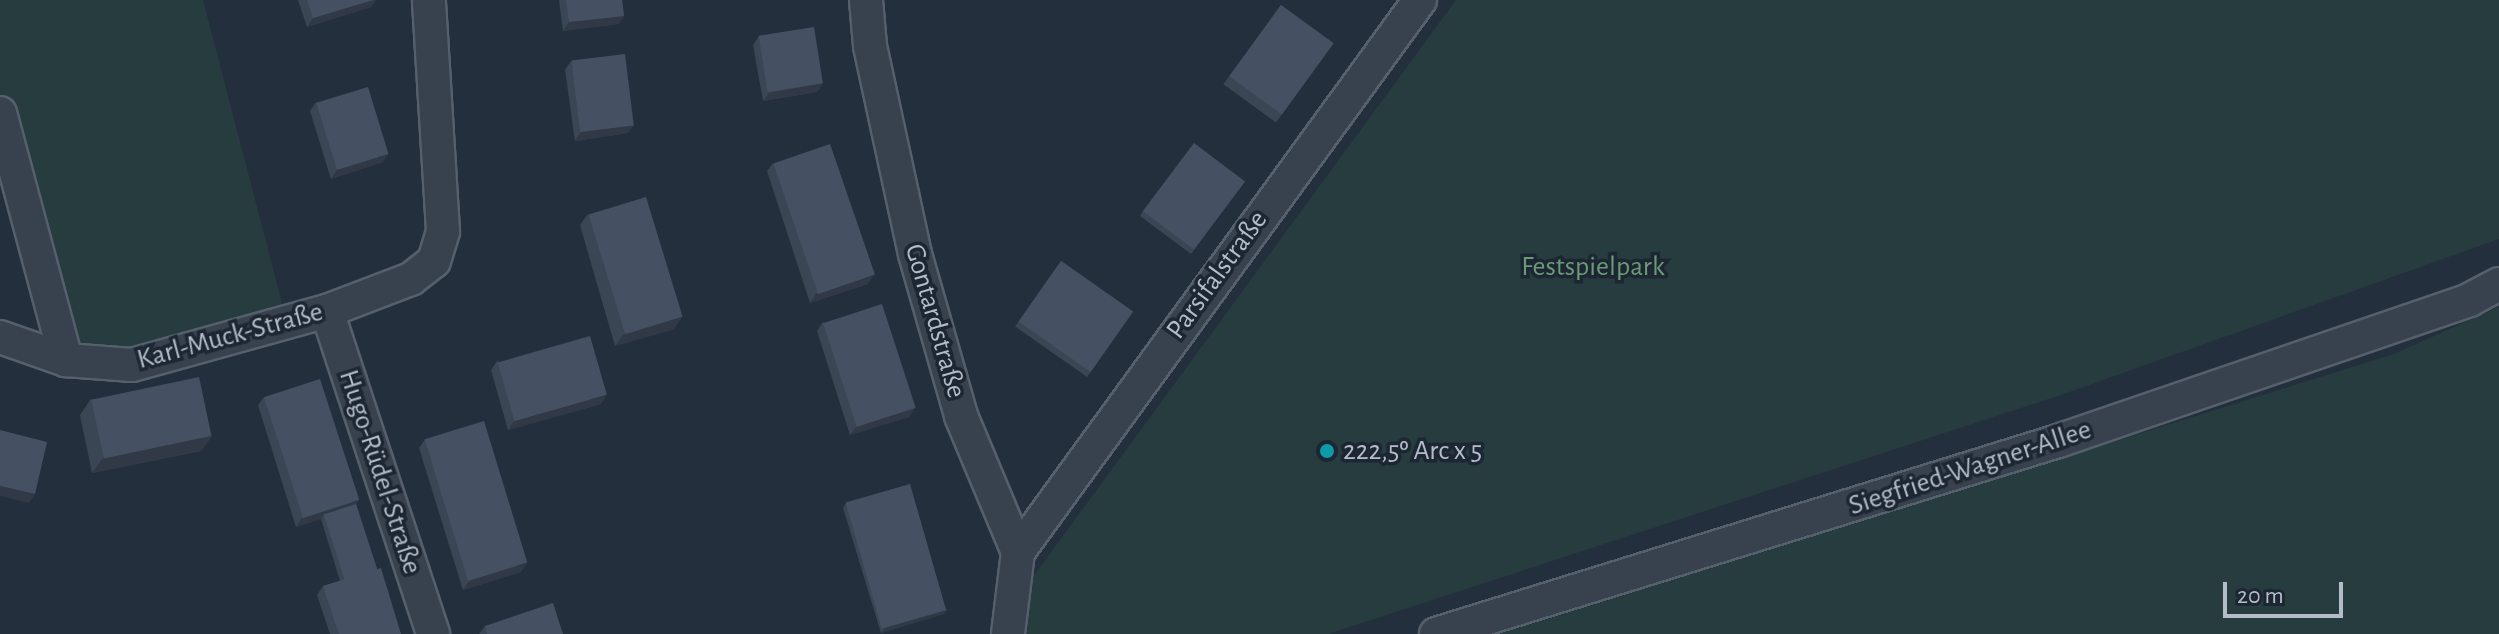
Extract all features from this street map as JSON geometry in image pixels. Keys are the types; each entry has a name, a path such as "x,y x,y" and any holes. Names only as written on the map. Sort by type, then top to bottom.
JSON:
{"street":[{"name":"Karl-Muck-Straße","path":"0,337 66,360 132,365 327,311 411,279 434,261 443,231 429,0"},
{"name":"Gontardstraße","path":"866,0 870,46 915,254 961,416 1018,552 1008,634"},
{"name":"Parsifalstraße","path":"1018,552 1420,0"},
{"path":"0,113 66,360"},
{"name":"Siegfried-Wagner-Allee","path":"1436,634 2058,441 2469,300 2499,284"},
{"name":"Hugo-Rüdel-Straße","path":"327,311 433,634"}],"green space":[{"path":"0,0 203,0 287,322 131,365 67,360 0,110"},
{"name":"Festspielpark","path":"1456,0 2499,0 2499,239 2061,395 1328,634 1016,634 1024,589"},
{"path":"2499,307 2499,634 1499,634 2394,354"}],"building":[{"path":"307,0 373,0 313,18"},
{"path":"566,0 622,0 624,16 569,22"},
{"path":"1281,5 1334,43 1282,114 1229,76"},
{"path":"814,27 823,83 768,92 759,36"},
{"path":"625,54 634,125 580,132 571,61"},
{"path":"368,87 388,154 337,170 316,103"},
{"path":"1194,143 1245,182 1194,249 1143,211"},
{"path":"830,144 875,274 818,294 773,164"},
{"path":"646,197 683,317 625,334 589,215"},
{"path":"1061,261 1133,311 1091,372 1019,322"},
{"path":"882,304 916,408 857,427 823,323"},
{"path":"590,336 607,395 515,421 498,362"},
{"path":"199,377 211,436 104,459 91,400"},
{"path":"320,379 359,500 303,518 264,397"},
{"path":"484,421 527,563 468,581 425,439"},
{"path":"0,430 47,442 35,494 0,486"},
{"path":"910,484 946,610 882,628 846,502"},
{"path":"356,504 377,570 345,580 324,515"},
{"path":"381,568 401,634 339,634 323,586"},
{"path":"553,603 563,634 487,634 485,626"}],"place":[{"name":"222,5º Arc x 5","path":"1327,451"}]}
